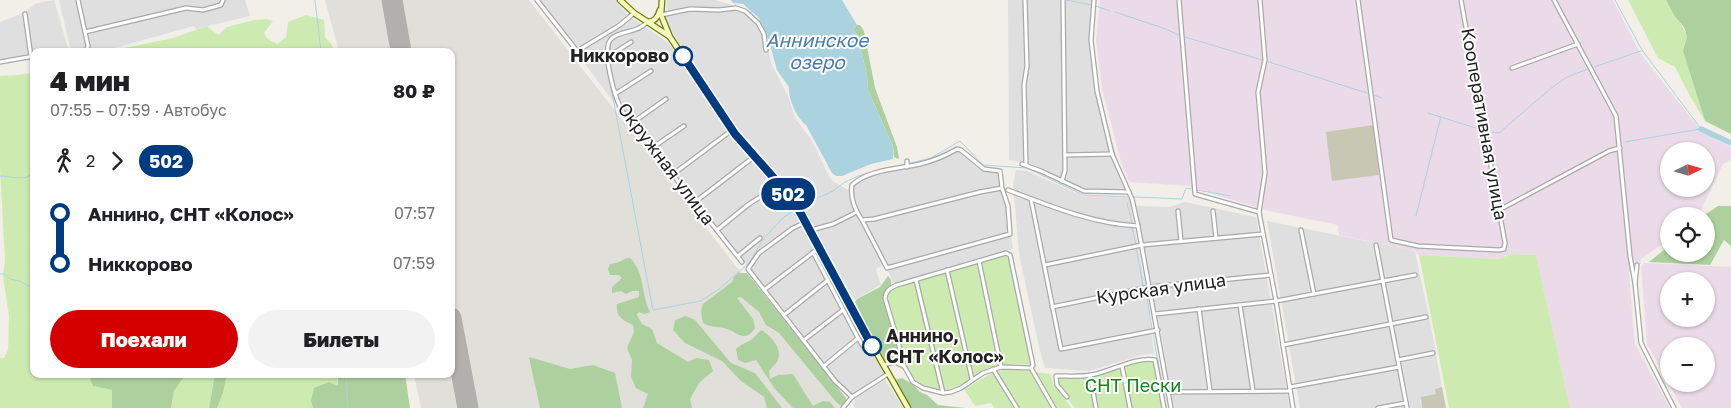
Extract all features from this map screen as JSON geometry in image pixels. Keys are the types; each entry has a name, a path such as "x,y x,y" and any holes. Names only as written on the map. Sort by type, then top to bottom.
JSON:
{"main road":[{"path":"620,0 646,22 670,37"},
{"path":"662,0 661,15 670,37 732,130 794,201 908,408"},
{"path":"646,22 651,22 658,18 661,9"}],"street":[{"path":"78,0 87,48"},
{"path":"85,32 186,8 208,9 221,6 223,0"},
{"path":"537,0 577,51 620,25 634,13"},
{"path":"1025,0 1027,66 1024,85 1024,164 1084,191 1129,192"},
{"path":"1062,181 1065,170 1063,0"},
{"path":"1093,0 1091,40 1096,83 1112,154 1129,192 1138,226 1171,408"},
{"path":"1179,0 1195,194 1260,212"},
{"path":"1260,0 1265,60 1258,92 1265,173 1260,212 1293,408"},
{"name":"Кооперативная улица","path":"1358,0 1391,240 1418,246 1504,249 1506,243 1461,0"},
{"path":"1554,0 1616,116 1641,343 1674,408"},
{"path":"661,15 690,9 736,8 746,11 758,23 764,34 766,50"},
{"path":"25,14 31,48"},
{"path":"631,42 608,57 607,46 612,38 629,30 640,28 646,22"},
{"path":"1512,68 1578,44"},
{"path":"0,62 30,56"},
{"name":"Окружная улица","path":"608,57 619,107 742,262"},
{"path":"615,94 651,71"},
{"path":"632,123 666,99"},
{"path":"652,148 684,126"},
{"path":"672,174 732,130"},
{"path":"1499,210 1609,151 1620,148"},
{"path":"956,149 961,150 984,169 1000,171 1002,188 1008,206 1010,234 887,268 857,212 852,185 858,179 907,166 929,162 956,149"},
{"path":"1065,155 1112,154"},
{"path":"695,202 755,156"},
{"path":"907,161 907,166"},
{"path":"716,230 749,204 781,184"},
{"path":"862,220 874,219 1002,188"},
{"path":"1008,190 1113,225 1138,226"},
{"path":"1031,199 1060,349 1158,330"},
{"path":"1178,211 1181,241"},
{"path":"1213,211 1216,238"},
{"path":"811,230 833,224 857,212"},
{"path":"806,222 793,228 759,253 748,269 841,388 852,397"},
{"path":"1301,230 1314,294"},
{"path":"1045,265 1142,245 1264,234"},
{"path":"738,256 760,238"},
{"path":"1376,245 1407,408"},
{"path":"764,290 820,248"},
{"path":"813,252 863,346 871,343"},
{"path":"1031,368 1001,367 993,369 951,392 923,388 913,382 904,366 885,298 886,292 889,288 1009,253 1033,360 1031,368 1054,408"},
{"path":"979,261 1001,367"},
{"path":"1635,283 1637,265"},
{"path":"947,270 972,379"},
{"name":"Курская улица","path":"1052,307 1149,287 1271,275"},
{"path":"1154,314 1276,301 1415,275"},
{"path":"784,315 828,280"},
{"path":"916,280 943,392"},
{"path":"1240,306 1253,391"},
{"path":"804,340 843,310"},
{"path":"1199,310 1210,392"},
{"path":"1283,345 1426,317"},
{"path":"824,366 858,338"},
{"path":"1398,360 1433,353"},
{"path":"1067,397 1058,385 1056,376 1090,375 1138,361 1155,360 1164,408"},
{"path":"883,365 895,362 904,366"},
{"path":"1122,366 1130,408"},
{"path":"1168,392 1290,389 1399,367"},
{"path":"993,369 1017,408"},
{"path":"843,408 852,397 888,374"},
{"path":"1090,375 1096,408"},
{"path":"1378,408 1406,403"}],"shaded area":[{"path":"54,0 68,48 30,48 30,55 0,60 0,22 23,13 37,3"},
{"path":"59,0 245,0 250,16 196,29 194,26 114,48 70,48"},
{"path":"325,0 529,0 846,408 421,408 415,378 455,378 455,48 338,48"},
{"path":"538,0 615,0 628,15 667,42 677,52 738,140 781,188 796,210 885,375 851,395 841,385 643,134 626,118"},
{"path":"667,0 715,0 751,11 765,33 771,63 789,98 795,118 811,139 831,180 848,190 854,211 883,265 876,269 881,285 854,300 792,190 727,116 677,40 666,18"},
{"path":"1008,0 1096,0 1092,40 1098,91 1126,190 1085,189 1029,163 1009,160"},
{"path":"1100,0 1613,0 1640,53 1702,132 1731,147 1731,160 1723,164 1715,181 1715,142 1660,142 1660,198 1707,198 1702,207 1660,207 1660,246 1640,260 1641,264 1635,265 1634,260 1629,273 1635,344 1670,408 1570,408 1536,255 1511,254 1499,259 1419,255 1415,251 1339,235 1338,225 1264,210 1189,186 1129,182 1121,162 1102,88 1096,40"},
{"path":"1373,125 1379,175 1332,181 1326,132"},
{"path":"955,151 966,155 982,170 999,172 1007,206 1013,249 894,284 859,215 853,198 853,185 858,180 867,177 922,165 947,157"},
{"path":"1016,170 1027,171 1083,196 1129,198 1146,289 1154,354 1141,355 1090,371 1045,368 1019,254 1013,184"},
{"path":"1185,202 1256,217 1290,408 1173,408 1164,350 1136,206 1169,207"},
{"path":"1267,221 1415,251 1436,351 1395,359 1405,408 1300,408"},
{"path":"1644,263 1731,267 1731,408 1682,408 1673,392 1715,392 1715,337 1660,337 1660,368 1647,344 1641,266"},
{"path":"1436,355 1442,387 1436,389 1437,394 1420,400 1422,408 1410,408 1401,363"},
{"path":"885,380 903,408 855,408 853,404 857,397"},
{"path":"1442,387 1446,408 1422,408 1421,397 1436,394 1435,389"}],"green space":[{"path":"1628,0 1670,0 1687,37 1683,51 1705,121 1675,67 1658,58"},
{"path":"1666,0 1731,0 1731,134 1705,121 1683,51 1687,37 1684,27 1674,15"},
{"path":"306,15 324,20 325,37 333,48 125,48 173,38 207,26 218,35 227,27 254,20 267,19 273,21 264,33 268,39 277,44 286,37 288,22"},
{"path":"860,25 864,31 875,88 897,147 898,159 894,157 893,146 868,90 867,75 854,28"},
{"path":"30,73 30,378 90,378 93,386 112,390 112,408 0,408 0,358 4,358 8,350 9,316 3,276 5,260 0,168 0,76"},
{"path":"1718,206 1731,206 1731,246 1724,240 1715,256 1715,208"},
{"path":"1660,253 1660,262 1712,262 1710,265 1649,262"},
{"path":"1009,254 1032,361 1031,365 1016,364 989,368 959,386 945,390 918,384 907,370 886,296 891,290"},
{"path":"1511,254 1536,255 1570,408 1449,408 1419,255 1499,259"},
{"path":"630,258 635,264 641,277 650,312 644,314 639,312 637,315 642,324 652,329 657,343 688,362 696,358 709,360 713,371 699,383 690,399 692,408 643,408 648,394 636,388 631,377 632,360 627,348 634,332 633,325 620,318 617,308 617,304 639,297 639,291 632,291 626,294 621,291 612,293 612,287 622,278 619,275 610,275 608,269 610,264"},
{"path":"738,273 747,273 846,398 842,406 837,403 779,333 766,325 759,312 741,297 737,298 753,319 755,328 751,333 741,336 727,329 703,323 701,311 703,304 732,282"},
{"path":"888,276 891,284 887,294 887,301 901,347 896,358 892,361 885,361 855,302 857,299 880,287"},
{"path":"686,316 695,320 731,363 755,373 782,408 767,408 764,397 741,381 722,361 685,343 673,330 675,320"},
{"path":"761,330 769,335 778,348 779,353 777,362 769,371 770,379 778,375 793,374 813,406 823,401 830,402 835,408 793,408 775,389 756,360 745,363 738,360 736,349 751,340"},
{"path":"529,357 570,369 593,365 615,373 622,408 540,408"},
{"name":"СНТ Пески","path":"1154,361 1162,408 1075,408 1056,385 1055,377 1089,376 1139,362"},
{"path":"1003,370 1051,374 1053,384 1072,408 994,408 991,403 975,406 964,389 992,373"},
{"path":"90,378 183,378 174,391 171,408 112,408 112,390 93,386"},
{"path":"183,378 214,378 209,408 171,408 174,391"},
{"path":"214,378 226,378 217,408 209,408"},
{"path":"226,378 337,378 338,386 311,401 313,408 217,408"},
{"path":"338,378 406,378 410,408 313,408 311,401 314,388 329,382 338,386"},
{"path":"902,378 913,384 920,392 927,395 938,405 966,408 912,408 895,383 897,379"}],"water":[{"name":"Аннинское озеро","path":"731,0 842,0 857,25 854,28 867,75 868,90 893,146 893,159 871,164 842,176 836,176 832,173 806,125 799,118 794,108 789,87 777,70 769,41 758,17 743,4 733,3"}],"waterway":[{"path":"315,0 321,48"},
{"path":"1066,0 1092,5"},
{"path":"1615,0 1642,50 1701,129"},
{"path":"1096,6 1110,11"},
{"path":"1115,12 1179,35"},
{"path":"1185,37 1262,60"},
{"path":"1594,67 1641,51"},
{"path":"1269,62 1367,93"},
{"path":"1488,132 1499,133 1550,89 1567,77 1588,69"},
{"path":"608,71 653,310 701,301 719,289 749,263 764,238 784,217 795,210"},
{"path":"1374,95 1382,98"},
{"path":"1428,113 1482,130"},
{"path":"1416,216 1441,116"},
{"path":"1625,142 1700,129"},
{"path":"1701,129 1731,143"},
{"path":"801,206 833,191 845,182 858,176 931,158 960,141 983,165 1027,168 1083,195 1128,197"},
{"path":"0,176 21,178 30,175"},
{"path":"1134,197 1182,199 1186,188 1191,189"},
{"path":"1197,190 1230,196"},
{"path":"1127,203 1132,223"},
{"path":"1091,220 1112,226 1127,227"},
{"path":"1132,228 1136,244"},
{"path":"1136,247 1143,286"},
{"path":"0,274 5,274 10,279 20,281 28,286 30,285"},
{"path":"1144,290 1146,291 1152,329"},
{"path":"1153,333 1166,408"},
{"path":"346,378 348,408"}],"runway":[{"path":"392,0 400,48"},
{"path":"455,339 468,408"}],"bus line":[{"name":"502","path":"683,56 735,134 794,201 872,346"}],"place":[{"name":"Никкорово","path":"683,56"},
{"name":"Аннино, СНТ «Колос»","path":"872,346"}]}
